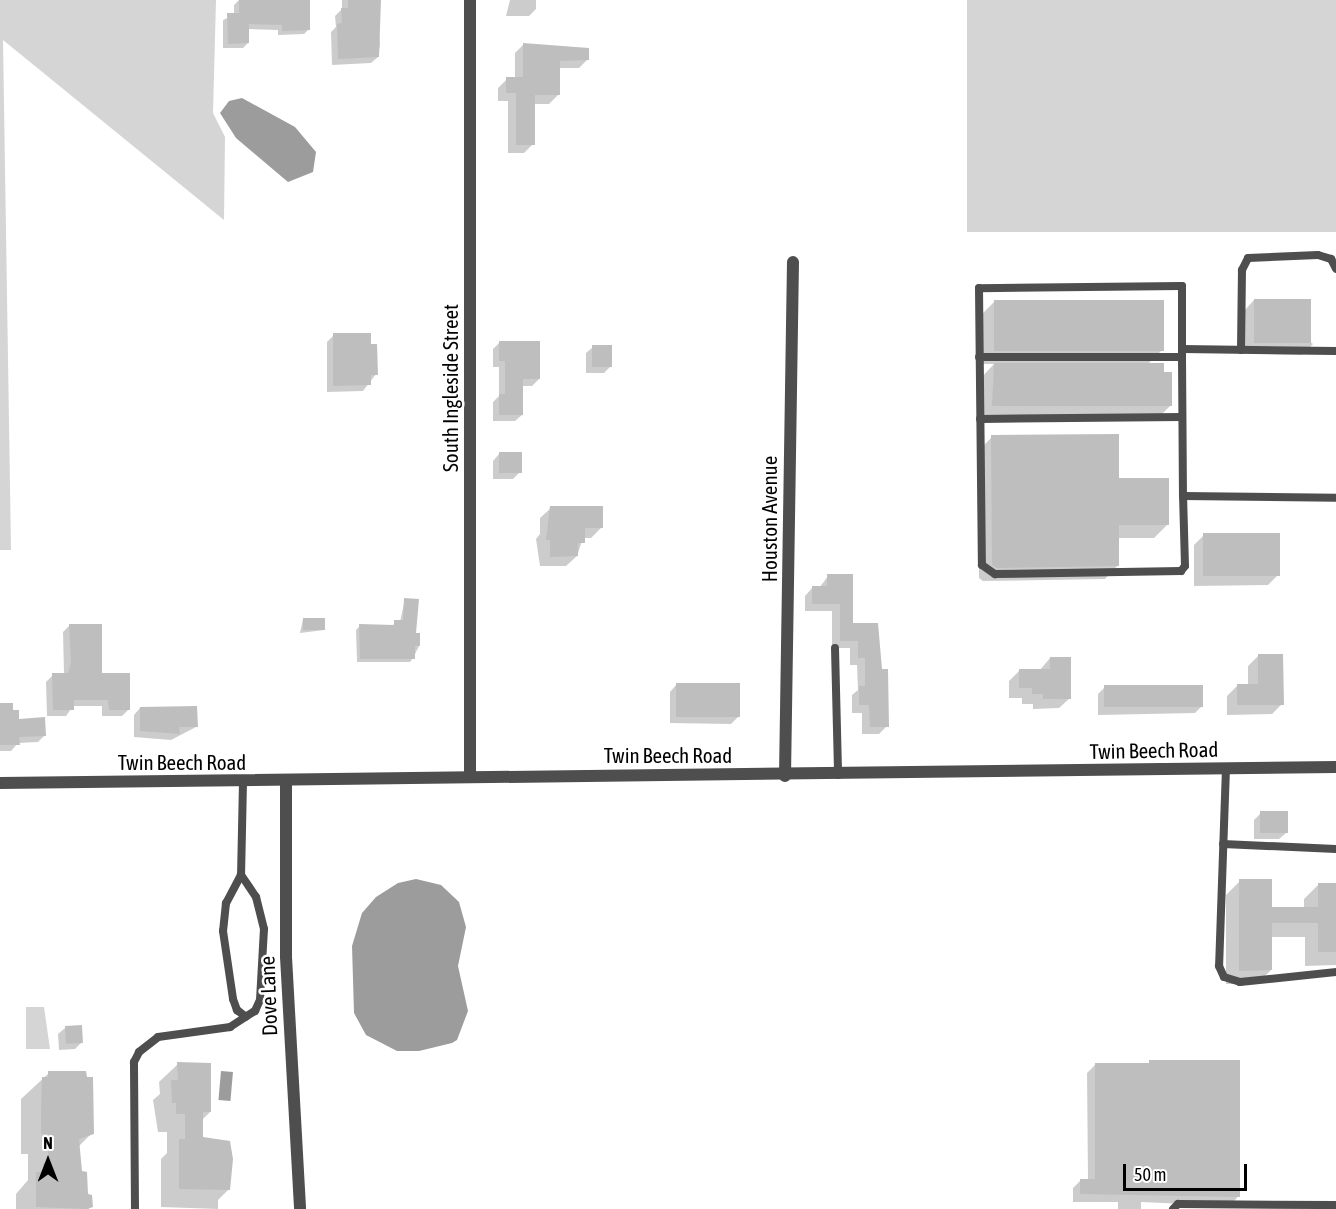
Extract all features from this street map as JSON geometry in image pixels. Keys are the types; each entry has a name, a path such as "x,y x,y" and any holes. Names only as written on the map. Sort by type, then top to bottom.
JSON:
{"street":[{"name":"South Ingleside Street","path":"470,0 470,775"},
{"name":"Houston Avenue","path":"785,776 793,262"},
{"name":"Twin Beech Road","path":"0,783 286,782 470,775 785,776 1336,767"},
{"name":"Dove Lane","path":"286,782 286,957 300,1209"}],"lane":[{"path":"1241,350 1242,270 1248,258 1318,255 1331,259 1336,269"},
{"path":"1182,286 1185,566 1181,571 995,574 982,565 979,357 979,288 1182,286"},
{"path":"979,357 1241,350 1336,351"},
{"path":"980,419 1182,417"},
{"path":"1183,496 1336,498"},
{"path":"835,648 838,775"},
{"path":"1226,768 1219,966 1224,977 1240,982 1336,972"},
{"path":"243,782 241,875 226,903 223,931 233,999 237,1010 246,1017"},
{"path":"1223,844 1336,849"},
{"path":"135,1209 135,1062 139,1052 158,1037 215,1032 246,1017 260,1000 264,929 256,897 241,875"},
{"path":"1173,1209 1178,1204 1336,1205"}],"shaded area":[{"path":"0,0 216,0 213,113 225,137 224,220 3,40 11,550 0,550"},
{"path":"967,0 1336,0 1336,232 967,232"},
{"path":"242,98 295,127 316,152 313,172 288,182 236,138 220,113 229,101"},
{"path":"416,879 441,885 459,902 466,927 458,966 468,1011 457,1040 452,1043 419,1051 397,1051 366,1035 354,1013 352,946 362,913 376,897 398,883"},
{"path":"26,1007 44,1007 50,1049 26,1049"},
{"path":"221,1071 233,1072 230,1101 218,1100"}],"building":[{"path":"239,0 310,0 310,30 282,31 282,25 249,24 249,43 228,44 227,13 239,13"},
{"path":"348,0 381,0 379,57 338,59 337,24 342,23 341,8 348,8"},
{"path":"523,43 589,48 589,60 560,61 560,95 535,95 535,145 516,145 516,93 506,93 506,77 523,77"},
{"path":"1254,299 1311,299 1311,343 1254,343"},
{"path":"994,300 1164,300 1164,351 994,351"},
{"path":"333,333 371,333 371,344 377,344 378,375 371,375 371,385 333,386"},
{"path":"499,341 540,341 540,379 523,379 523,415 499,415 499,394 505,394 505,361 499,361"},
{"path":"592,345 612,345 612,367 592,367"},
{"path":"994,363 1164,363 1164,372 1172,372 1172,406 992,406"},
{"path":"1119,434 1119,478 1169,478 1169,525 1119,525 1119,566 997,568 992,565 991,435"},
{"path":"499,452 522,452 522,473 499,473"},
{"path":"550,506 603,506 603,528 585,528 585,543 578,543 578,556 550,557 550,540 546,540"},
{"path":"1203,533 1280,533 1280,576 1203,576"},
{"path":"827,574 853,574 853,623 878,623 882,669 888,669 889,727 870,727 869,705 859,705 859,686 865,686 865,658 858,658 858,641 840,641 840,604 812,604 812,586 827,586"},
{"path":"404,598 419,599 416,633 420,633 420,646 415,646 415,659 360,659 359,624 394,625 394,620 403,620"},
{"path":"303,618 325,618 325,630 303,630"},
{"path":"69,624 102,624 102,673 130,673 130,710 109,710 108,700 74,700 74,710 53,710 52,673 68,673 71,663"},
{"path":"1258,654 1283,654 1284,705 1237,705 1237,684 1258,684"},
{"path":"1050,657 1071,657 1071,699 1043,699 1043,694 1032,694 1032,688 1019,688 1019,669 1050,669"},
{"path":"676,683 740,683 740,717 676,717"},
{"path":"1104,685 1203,685 1203,707 1104,707"},
{"path":"0,703 13,703 13,710 19,710 19,719 45,717 46,736 19,737 20,745 0,745"},
{"path":"197,706 198,727 179,727 180,734 140,731 140,707"},
{"path":"1260,811 1288,811 1288,833 1260,833"},
{"path":"1239,879 1272,879 1272,907 1318,907 1318,883 1336,883 1336,952 1318,952 1318,923 1272,923 1272,970 1239,971"},
{"path":"82,1025 83,1043 66,1044 65,1026"},
{"path":"1149,1060 1240,1060 1240,1197 1080,1194 1080,1179 1095,1179 1095,1063 1149,1063"},
{"path":"177,1062 211,1063 211,1112 203,1112 203,1137 230,1141 233,1159 230,1190 179,1189 179,1139 185,1139 185,1114 176,1114 176,1103 172,1103 171,1080 178,1080"},
{"path":"48,1071 86,1071 87,1077 93,1077 94,1134 79,1139 82,1171 87,1172 88,1194 92,1195 93,1207 87,1209 36,1207 36,1172 43,1172 43,1163 48,1163 48,1134 41,1134 41,1112 42,1077 48,1077"}]}
